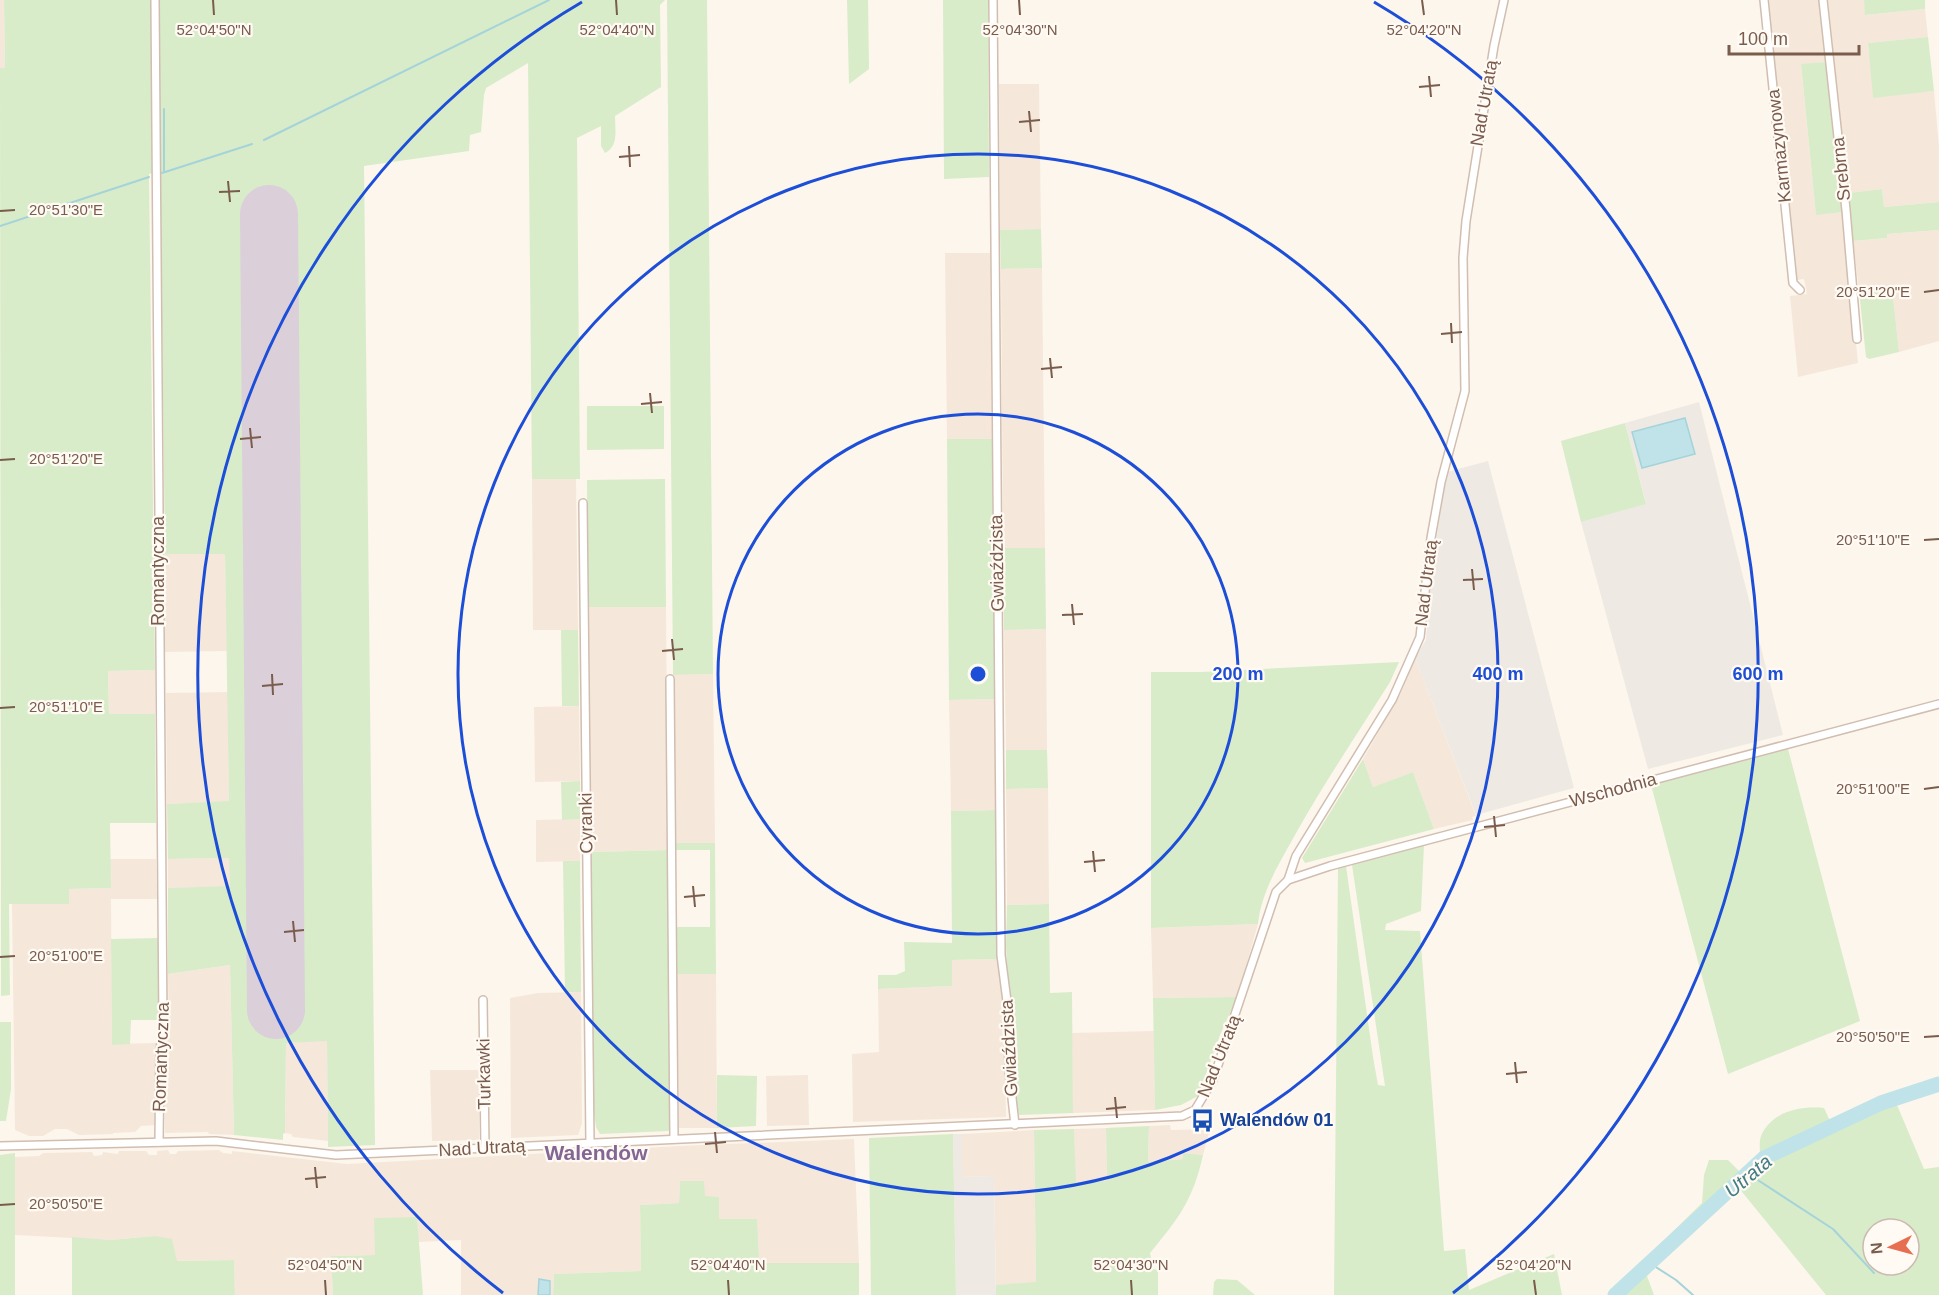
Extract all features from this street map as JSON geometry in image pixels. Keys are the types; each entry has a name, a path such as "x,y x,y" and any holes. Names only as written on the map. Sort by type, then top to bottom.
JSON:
{"street":[{"name":"Romantyczna","path":"155,0 163,1014 160,1051 159,1142"},
{"name":"Gwiaździsta","path":"993,0 1001,955 1008,1009 1009,1071 1015,1125"},
{"name":"Nad Utratą","path":"0,1146 216,1141 336,1155 1015,1125 1182,1116 1195,1110 1212,1080 1276,892 1288,880 1296,856 1392,700 1420,637 1431,538 1441,482 1465,391 1463,258 1466,221 1494,46 1504,0"},
{"name":"Karmazynowa","path":"1764,0 1793,283 1800,290"},
{"name":"Srebrna","path":"1822,0 1846,210 1857,339"},
{"name":"Cyranki","path":"583,502 590,1143"},
{"path":"670,679 674,1139"},
{"name":"Wschodnia","path":"1288,880 1339,864 1939,704"},
{"name":"Turkawki","path":"483,1000 485,1148"}],"shaded area":[{"path":"0,0 4,0 5,68 0,68"},
{"path":"1768,0 1820,0 1827,62 1801,65 1816,214 1843,212 1858,363 1798,377 1790,296 1807,294 1804,279 1797,280"},
{"path":"1828,0 1864,0 1866,15 1925,9 1928,37 1868,43 1874,97 1934,91 1939,147 1939,202 1884,207 1882,189 1848,193"},
{"path":"999,84 1039,84 1041,229 1000,230"},
{"path":"1939,230 1939,341 1899,352 1892,287 1859,290 1853,241 1887,238 1887,234"},
{"path":"945,253 990,253 992,439 947,439"},
{"path":"1042,268 1045,548 1003,548 1001,269"},
{"path":"1699,402 1783,735 1648,769 1581,522 1646,503 1625,423"},
{"path":"1488,461 1574,788 1476,815 1415,658 1426,640 1432,566 1447,472"},
{"path":"576,478 578,630 533,630 532,479"},
{"path":"225,553 227,651 165,652 165,554"},
{"path":"588,607 666,607 668,850 591,852"},
{"path":"1046,629 1047,750 1006,750 1004,630"},
{"path":"1415,658 1476,816 1472,817 1473,820 1434,829 1413,772 1373,787 1363,759 1401,693"},
{"path":"155,670 155,714 109,714 108,671"},
{"path":"713,674 715,843 675,843 673,675"},
{"path":"228,692 229,802 167,804 166,693"},
{"path":"995,699 996,810 951,811 949,700"},
{"path":"579,706 580,781 535,782 534,707"},
{"path":"1048,788 1049,904 1007,905 1006,789"},
{"path":"580,819 580,861 536,862 536,820"},
{"path":"230,858 230,887 168,888 168,859"},
{"path":"110,859 156,859 157,899 111,899 112,1044 157,1043 157,1125 141,1126 135,1132 113,1134 79,1135 67,1129 55,1129 43,1136 29,1136 15,1130 12,904 69,904 69,889 110,888"},
{"path":"1258,924 1237,997 1153,998 1151,928"},
{"path":"997,959 1004,995 1006,1117 853,1122 852,1054 879,1052 878,989 952,986 952,960"},
{"path":"230,965 234,1135 209,1134 208,1132 165,1133 164,1050 169,1030 168,974"},
{"path":"677,974 716,974 717,1128 679,1128"},
{"path":"581,992 582,1123 578,1135 511,1138 510,998 538,993"},
{"path":"1154,1031 1155,1110 1073,1113 1072,1033"},
{"path":"327,1040 328,1141 293,1137 285,1133 286,1043"},
{"path":"430,1070 479,1070 479,1140 432,1141"},
{"path":"808,1075 809,1125 767,1126 766,1076"},
{"path":"1170,1125 1171,1130 1210,1129 1203,1155 1183,1153 1183,1159 1148,1162 1149,1126"},
{"path":"1106,1128 1107,1181 1075,1182 1074,1129"},
{"path":"1034,1130 1036,1283 996,1285 994,1176 962,1177 962,1134"},
{"path":"953,1134 962,1134 962,1177 994,1176 996,1295 956,1295"},
{"path":"854,1139 859,1263 758,1263 719,1219 705,1196 680,1181 679,1203 640,1205 641,1271 554,1274 553,1295 461,1295 461,1240 418,1242 417,1217 375,1255 331,1256 333,1295 235,1295 234,1260 176,1261 154,1236 111,1240 15,1235 15,1157 39,1156 43,1153 92,1152 94,1156 102,1155 103,1152 118,1154 119,1151 146,1151 149,1155 157,1155 157,1151 168,1150 170,1154 176,1154 178,1151 219,1150 232,1154 232,1151 347,1164"}],"green space":[{"path":"4,0 151,0 152,173 149,174 155,670 108,671 109,714 155,714 156,823 110,823 111,888 69,889 69,904 9,904 10,995 1,996 0,68 5,68"},
{"path":"158,0 665,0 660,5 661,87 615,116 614,142 605,153 601,146 601,126 577,138 580,479 532,479 528,63 486,88 481,132 470,135 469,151 364,166 375,1145 328,1147 327,1041 286,1043 283,1140 234,1135 230,965 168,974 168,888 230,886 229,858 168,859 167,804 229,801 225,554 165,554"},
{"path":"667,0 707,0 713,674 673,675"},
{"path":"847,0 868,0 869,69 849,84"},
{"path":"943,0 988,0 989,177 944,179"},
{"path":"1864,0 1925,0 1925,9 1865,15"},
{"path":"1928,37 1934,91 1873,98 1868,43"},
{"path":"1827,62 1843,212 1816,215 1801,64"},
{"path":"1882,189 1884,207 1939,202 1939,230 1887,234 1887,238 1853,241 1848,193"},
{"path":"1041,229 1042,268 1001,269 1000,230"},
{"path":"1892,287 1899,352 1869,359 1866,357 1859,290"},
{"path":"587,406 664,406 664,449 587,450"},
{"path":"1625,423 1646,504 1581,522 1561,441"},
{"path":"947,439 992,439 995,699 949,700"},
{"path":"665,479 666,607 588,607 587,480"},
{"path":"1003,548 1045,548 1046,629 1004,630"},
{"path":"561,630 578,630 579,706 562,706"},
{"path":"1399,662 1390,682 1318,796 1277,867 1263,900 1258,924 1151,928 1151,672 1202,672"},
{"path":"1788,749 1860,1021 1728,1074 1651,785"},
{"path":"1006,750 1047,750 1048,788 1006,789"},
{"path":"1363,759 1373,787 1413,772 1434,829 1305,863 1302,858"},
{"path":"580,781 580,819 562,820 561,782"},
{"path":"996,810 997,959 952,960 952,986 878,989 878,975 896,975 905,971 904,942 952,943 951,811"},
{"path":"675,843 715,843 716,974 677,974 675,927 710,927 710,850 675,850"},
{"path":"1424,845 1421,911 1386,924 1385,930 1420,931 1444,1251 1465,1249 1469,1290 1554,1254 1562,1295 1334,1295 1338,868 1346,866 1373,1057 1378,1085 1385,1086 1352,865"},
{"path":"668,850 671,1127 668,1131 600,1134 596,1127 594,1112 591,852"},
{"path":"563,861 580,861 581,992 565,992"},
{"path":"1049,904 1050,993 1072,992 1073,1113 1019,1115 1014,1094 1011,995 1007,972 1007,905"},
{"path":"158,938 159,1020 131,1020 130,1044 112,1045 111,939"},
{"path":"1237,997 1220,1035 1198,1096 1181,1105 1155,1110 1153,998"},
{"path":"0,1022 11,1022 11,1089 6,1121 0,1121"},
{"path":"717,1075 757,1076 756,1126 717,1128"},
{"path":"1939,1081 1939,1089 1897,1105 1924,1169 1939,1167 1939,1295 1826,1295 1738,1187 1697,1223 1647,1276 1654,1295 1608,1295 1702,1203 1704,1175 1709,1160 1728,1160 1740,1172 1760,1155 1761,1136 1772,1121 1796,1109 1824,1108 1831,1123 1883,1099"},
{"path":"1149,1126 1148,1162 1183,1159 1183,1153 1203,1155 1195,1184 1184,1208 1150,1253 1153,1269 1158,1270 1158,1295 996,1295 996,1285 1036,1282 1034,1130 1074,1129 1076,1182 1107,1181 1106,1128"},
{"path":"953,1134 956,1295 871,1295 869,1138"},
{"path":"15,1153 15,1295 0,1295 0,1155"},
{"path":"680,1181 704,1181 705,1196 719,1197 719,1219 757,1219 759,1263 859,1263 859,1295 553,1295 554,1274 641,1271 640,1205 679,1203"},
{"path":"417,1217 423,1295 333,1295 331,1256 375,1255 374,1218"},
{"path":"154,1236 172,1239 177,1261 234,1260 235,1295 72,1295 72,1237 111,1240"},
{"path":"1217,1279 1237,1280 1255,1295 1213,1295 1214,1282"}],"water":[{"path":"1685,418 1695,454 1642,468 1632,432"},
{"path":"539,1279 550,1281 550,1295 538,1295"}],"waterway":[{"path":"264,140 549,0"},
{"path":"164,109 164,172"},
{"path":"162,173 252,144"},
{"path":"0,226 149,177"},
{"name":"Utrata","path":"1615,1295 1764,1158 1881,1103 1939,1084"},
{"path":"1747,1173 1833,1229 1861,1259"},
{"path":"1648,1262 1676,1280 1693,1295"}],"runway":[{"path":"269,214 276,1010"}],"place":[{"name":"Walendów 01","path":"1202,1120"}],"district":[{"name":"Walendów","path":"596,1153"}]}
